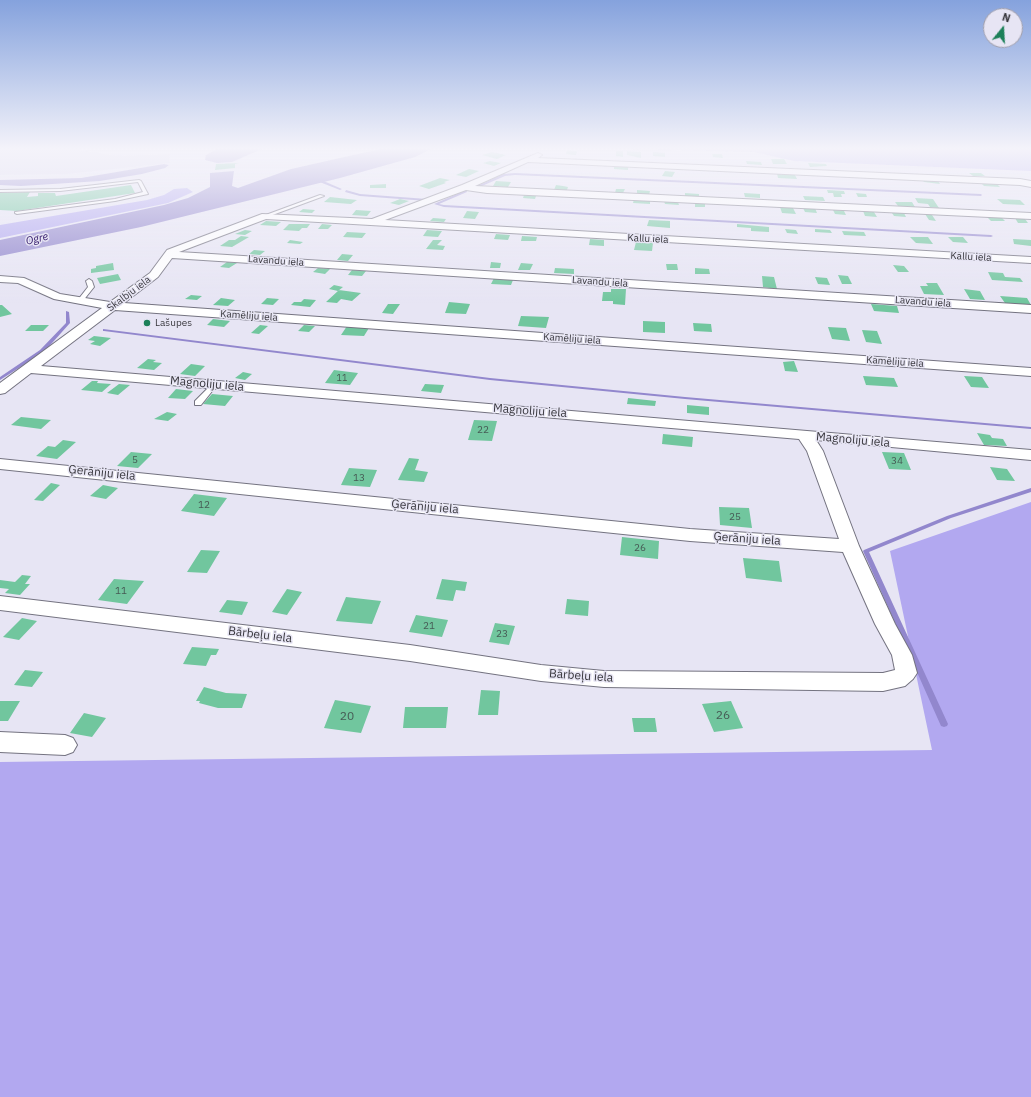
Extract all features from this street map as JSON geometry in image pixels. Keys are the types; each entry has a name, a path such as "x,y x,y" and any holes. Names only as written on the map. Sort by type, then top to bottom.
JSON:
{"street":[{"path":"370,222 429,200"},
{"path":"692,200 1031,216"},
{"path":"168,254 180,248 265,216"},
{"name":"Kallu iela","path":"265,216 1031,260"},
{"name":"Skalbju iela","path":"0,390 154,275 168,254"},
{"name":"Lavandu iela","path":"168,254 1031,309"},
{"name":"Kamēliju iela","path":"0,279 20,280 48,294 114,306 1031,372"},
{"name":"Magnoliju iela","path":"29,369 1031,455"},
{"name":"Bārbeļu iela","path":"0,604 402,652 541,673 604,679 883,682 897,680 906,672 902,655 885,624 850,546 815,451 805,436"},
{"name":"Ģerāniju iela","path":"0,464 690,535 850,546"},
{"path":"0,742 65,745"}],"lane":[{"path":"17,213 114,200"},
{"path":"265,216 310,200"},
{"path":"80,301 91,287 89,281"},
{"path":"198,403 215,384"}],"shaded area":[{"path":"146,200 174,200 168,203 0,238 0,225"},
{"path":"1031,502 1031,1097 0,1097 0,762 932,750 890,551"}],"water":[{"name":"Ogre","path":"180,200 250,200 141,227 0,256 0,240"}],"building":[{"path":"0,200 88,200 17,211 0,210"},
{"path":"326,200 357,200 351,204 324,202"},
{"path":"397,200 409,201 399,205 390,203"},
{"path":"634,200 650,200 650,204 633,203"},
{"path":"916,200 934,200 939,208 930,207 928,204 918,203"},
{"path":"998,200 1020,200 1025,205 1003,204"},
{"path":"664,201 678,202 679,205 665,204"},
{"path":"695,202 705,203 705,207 695,207"},
{"path":"895,202 912,202 915,207 898,206"},
{"path":"780,207 793,208 796,214 782,213"},
{"path":"803,208 815,208 817,213 805,212"},
{"path":"303,209 315,210 312,213 299,212"},
{"path":"356,210 371,211 367,216 352,215"},
{"path":"833,210 844,211 846,215 835,214"},
{"path":"467,211 479,212 475,219 463,218"},
{"path":"863,211 874,212 877,217 865,216"},
{"path":"892,213 904,213 906,217 894,216"},
{"path":"925,214 932,215 936,221 929,220"},
{"path":"987,217 1001,217 1005,221 991,221"},
{"path":"433,218 446,219 444,222 430,221"},
{"path":"1015,218 1025,219 1028,223 1018,223"},
{"path":"649,220 670,221 670,228 647,226"},
{"path":"266,221 281,222 276,226 260,225"},
{"path":"289,224 310,224 307,228 302,228 299,231 283,230"},
{"path":"322,224 332,225 328,229 318,229"},
{"path":"737,224 769,227 769,232 751,231 751,228 737,227"},
{"path":"785,229 796,230 798,234 787,233"},
{"path":"815,229 830,230 832,233 815,232"},
{"path":"245,230 252,231 245,235 235,234"},
{"path":"427,230 442,231 438,237 423,236"},
{"path":"842,231 864,232 866,236 844,235"},
{"path":"347,232 366,233 362,238 343,237"},
{"path":"496,234 510,235 508,240 494,239"},
{"path":"241,236 249,237 232,247 220,246 229,240 235,240"},
{"path":"522,236 537,237 536,241 521,241"},
{"path":"910,237 928,237 933,244 916,243"},
{"path":"948,237 963,237 968,243 953,242"},
{"path":"590,239 604,240 604,246 589,245"},
{"path":"1013,239 1031,240 1031,246 1014,244"},
{"path":"290,240 303,242 300,244 287,243"},
{"path":"433,240 442,240 437,245 445,246 443,250 426,249"},
{"path":"636,242 653,243 652,251 634,250"},
{"path":"254,250 265,251 260,255 249,254"},
{"path":"342,254 353,255 348,261 337,260"},
{"path":"227,262 237,263 229,268 220,267"},
{"path":"491,262 501,263 500,268 490,268"},
{"path":"113,263 114,270 91,273 91,269 96,268 96,266"},
{"path":"521,263 533,264 530,270 518,270"},
{"path":"666,264 677,264 678,270 667,270"},
{"path":"893,265 904,266 909,272 898,272"},
{"path":"318,268 330,269 325,274 313,272"},
{"path":"555,268 574,269 574,274 554,273"},
{"path":"695,268 709,269 710,274 695,274"},
{"path":"352,270 366,271 362,276 348,275"},
{"path":"988,272 1003,273 1005,277 1020,278 1023,282 992,280"},
{"path":"118,274 121,280 100,284 97,278"},
{"path":"838,275 848,276 852,284 842,284"},
{"path":"762,276 774,277 777,289 763,287"},
{"path":"815,277 827,278 830,285 818,284"},
{"path":"494,278 513,280 511,285 491,284"},
{"path":"926,283 937,283 944,295 924,294 920,286 928,286"},
{"path":"334,285 343,287 338,291 329,289"},
{"path":"611,289 626,289 625,305 613,304 613,301 602,301 603,292 611,292"},
{"path":"964,289 980,291 985,300 970,299"},
{"path":"339,290 361,293 352,301 341,299 337,303 326,302"},
{"path":"191,295 202,296 197,300 185,299"},
{"path":"1000,296 1027,298 1031,305 1005,303"},
{"path":"221,298 235,300 228,306 213,305"},
{"path":"267,298 279,299 273,305 261,304"},
{"path":"304,299 316,300 310,307 291,305 294,302 301,302"},
{"path":"449,302 470,304 466,314 445,313"},
{"path":"388,304 400,304 393,314 382,313"},
{"path":"871,304 897,306 899,313 874,311"},
{"path":"0,305 2,305 12,314 0,317"},
{"path":"521,316 549,317 546,328 518,326"},
{"path":"213,319 230,321 224,327 207,325"},
{"path":"643,321 665,322 665,333 643,332"},
{"path":"693,323 711,324 712,332 694,331"},
{"path":"31,325 49,325 43,331 25,331"},
{"path":"260,325 268,326 259,334 251,333"},
{"path":"304,325 315,326 309,332 298,331"},
{"path":"347,326 369,328 364,336 341,335"},
{"path":"828,327 846,328 850,341 832,339"},
{"path":"862,330 877,331 882,344 866,342"},
{"path":"94,336 111,338 100,346 90,344 95,341 88,340"},
{"path":"148,359 156,360 153,362 162,363 154,370 137,368"},
{"path":"794,361 798,372 785,371 783,362"},
{"path":"191,364 205,366 195,376 180,374"},
{"path":"334,370 358,373 350,385 325,383"},
{"path":"243,372 252,374 245,380 235,378"},
{"path":"863,376 894,378 898,387 866,385"},
{"path":"964,376 982,377 989,388 971,387"},
{"path":"92,381 111,384 102,392 81,390"},
{"path":"119,384 130,385 118,395 107,393"},
{"path":"425,384 444,385 441,393 421,391"},
{"path":"176,389 193,391 185,399 168,398"},
{"path":"212,394 233,396 225,406 203,404"},
{"path":"628,398 656,401 655,406 627,404"},
{"path":"687,405 709,407 709,415 687,413"},
{"path":"167,412 177,414 168,421 154,419"},
{"path":"21,417 51,420 41,429 11,425"},
{"path":"474,420 497,421 492,441 468,440"},
{"path":"977,433 990,435 992,438 1003,439 1007,446 984,445"},
{"path":"663,434 693,437 692,447 662,444"},
{"path":"63,440 76,442 57,459 36,456 48,446 55,447"},
{"path":"131,452 152,454 138,468 117,466"},
{"path":"882,452 904,453 911,470 889,469"},
{"path":"409,458 419,459 415,470 428,472 424,482 398,480"},
{"path":"990,467 1007,469 1015,481 997,480"},
{"path":"349,468 377,470 370,487 341,485"},
{"path":"51,483 60,485 43,501 34,500"},
{"path":"103,485 118,488 106,499 90,496"},
{"path":"194,494 227,498 214,516 181,511"},
{"path":"719,507 749,508 752,528 720,525"},
{"path":"622,537 659,541 658,559 620,555"},
{"path":"201,550 220,551 207,573 187,572"},
{"path":"743,558 779,561 782,582 746,578"},
{"path":"22,575 31,576 25,584 30,584 20,595 5,593 9,589 0,588 0,580 15,582"},
{"path":"114,579 144,581 127,604 98,600"},
{"path":"442,579 467,582 465,591 456,590 453,601 436,599"},
{"path":"287,589 302,592 287,615 272,612"},
{"path":"346,597 381,601 372,624 336,621"},
{"path":"567,599 589,601 588,616 565,614"},
{"path":"227,600 248,602 242,615 219,612"},
{"path":"416,615 448,620 442,637 409,632"},
{"path":"22,618 37,621 19,640 3,637"},
{"path":"495,623 515,626 509,645 489,642"},
{"path":"192,647 219,649 216,655 211,655 206,666 183,664"},
{"path":"25,670 43,672 32,687 14,685"},
{"path":"204,687 226,693 247,694 242,708 218,708 199,703 200,701 196,701"},
{"path":"481,690 500,691 498,715 478,715"},
{"path":"335,700 371,706 361,733 324,728"},
{"path":"0,701 20,701 8,721 0,721"},
{"path":"731,701 743,728 714,732 702,704"},
{"path":"405,707 448,707 446,728 403,728"},
{"path":"84,713 106,718 92,737 70,733"},
{"path":"632,718 655,718 657,732 634,732"}],"waterway":[{"path":"445,200 436,204 444,206 991,236"},
{"path":"0,379 42,351 68,323 67,312"},
{"path":"104,330 490,379 685,398 1031,428"},
{"path":"944,724 866,551 949,517 1031,490"}],"place":[{"name":"Lašupes","path":"147,323"}]}
